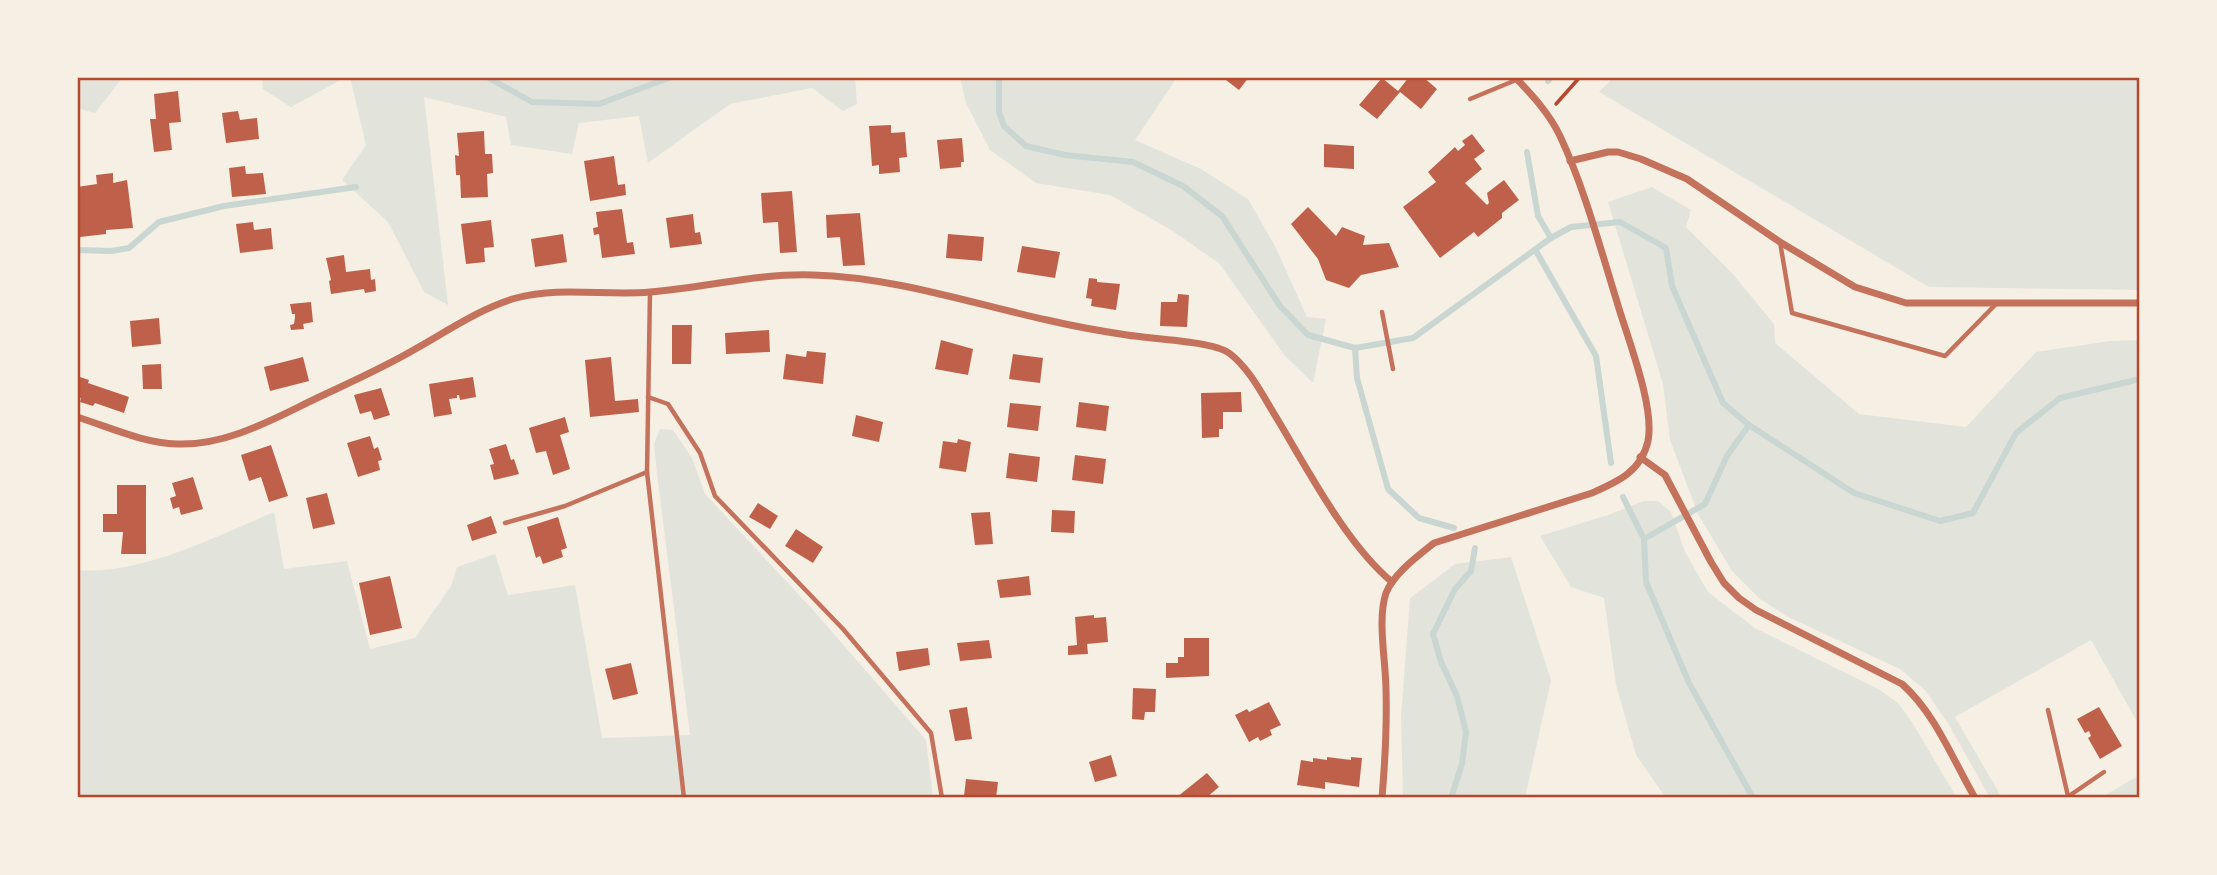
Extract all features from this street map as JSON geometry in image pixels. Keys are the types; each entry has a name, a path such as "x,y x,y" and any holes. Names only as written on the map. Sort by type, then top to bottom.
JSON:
{"street":[{"path":"1382,798 1387,693 1382,610 1392,582 1434,543 1592,493 1630,474 1648,441 1648,416 1642,383 1570,161 1560,135 1547,113 1516,78"},
{"path":"1570,161 1608,152 1641,159 1687,179 1780,242 1855,287 1906,303 2140,303"},
{"path":"77,416 147,440 176,444 208,442 256,428 387,365 493,305 520,297 549,293 650,292 772,275 815,275 865,280 1123,335 1211,345 1227,351 1243,366 1348,532 1374,567 1392,582"},
{"path":"1640,457 1665,475 1711,562 1724,583 1739,598 1756,610 1902,684 1911,692 1923,706 1975,798"}],"lane":[{"path":"1470,99 1516,78"},
{"path":"1780,242 1792,313 1919,349 1945,356 1996,303"},
{"path":"650,292 647,472 684,798"},
{"path":"1382,312 1393,369 1391,356"},
{"path":"648,397 668,404 700,453 715,496 843,629 931,733 942,798"},
{"path":"505,523 565,506 647,472"},
{"path":"2048,710 2067,797 2104,772"}],"path":[{"path":"1547,113 1580,77"}],"shaded area":[{"path":"77,77 123,77 95,113 77,108"},
{"path":"262,77 346,77 291,107 263,89"},
{"path":"350,77 855,77 857,104 843,111 812,88 730,104 648,163 639,116 579,123 572,154 511,145 506,117 424,97 448,305 424,292 388,222 342,180 366,145"},
{"path":"960,77 1177,77 1135,140 1201,169 1248,199 1275,246 1307,317 1326,319 1313,383 1285,356 1219,263 1171,230 1110,195 1036,183 990,150 966,103"},
{"path":"1614,77 2140,77 2140,290 1929,287 1599,92"},
{"path":"1652,187 1691,210 1686,227 1732,273 1774,324 1775,343 1859,414 1966,427 2036,352 2110,341 2140,340 2140,727 2091,640 1955,717 2002,798 1990,798 1949,725 1925,690 1900,669 1788,617 1760,599 1732,571 1698,514 1670,440 1663,384 1608,202"},
{"path":"660,429 673,430 692,458 705,494 814,611 926,740 933,798 77,798 77,570 126,567 152,561 274,512 284,569 347,561 370,649 415,638 451,586 457,567 495,554 508,595 575,585 602,738 690,735 654,444"},
{"path":"1644,501 1658,501 1671,512 1685,552 1708,592 1755,628 1880,690 1898,703 1957,798 1666,798 1636,755 1616,685 1604,598 1571,587 1540,536"},
{"path":"1511,557 1551,680 1525,798 1403,798 1401,717 1410,598 1455,564"},
{"path":"2140,775 2140,798 2100,798"}],"building":[{"path":"1222,77 1249,77 1239,90"},
{"path":"1409,77 1423,77 1437,89 1421,109 1400,92 1377,119 1359,105 1382,78 1398,91"},
{"path":"178,91 181,122 169,123 172,150 154,152 150,119 156,119 154,94"},
{"path":"238,111 240,120 257,118 259,139 226,143 222,113"},
{"path":"891,125 891,133 905,132 907,157 899,158 900,172 879,174 879,165 872,166 869,126"},
{"path":"484,131 485,154 492,154 493,173 487,174 488,197 461,198 460,175 456,175 455,155 459,156 457,133"},
{"path":"1472,134 1485,151 1474,159 1482,169 1465,183 1487,205 1487,193 1504,180 1519,200 1478,237 1474,232 1440,258 1403,207 1436,182 1428,172 1455,147 1458,151 1465,145 1462,141"},
{"path":"962,138 964,162 961,162 961,167 940,169 937,140"},
{"path":"1324,144 1354,146 1354,169 1324,167"},
{"path":"614,156 618,185 625,184 626,195 590,201 584,161"},
{"path":"245,166 246,174 263,173 266,194 232,197 229,168"},
{"path":"113,173 113,183 127,180 133,228 106,230 106,234 80,237 80,233 77,234 77,187 97,184 96,175"},
{"path":"792,191 797,252 780,253 778,222 763,223 761,193"},
{"path":"1308,207 1336,236 1342,227 1365,236 1363,245 1389,243 1399,267 1361,275 1349,288 1326,280 1318,259 1291,224"},
{"path":"622,209 627,243 633,242 635,254 602,258 599,234 594,235 593,228 598,227 596,212"},
{"path":"860,213 865,265 843,266 840,237 827,238 826,215"},
{"path":"693,214 695,233 700,232 702,244 670,248 666,218"},
{"path":"491,220 494,247 484,248 485,262 466,264 461,224"},
{"path":"253,222 254,230 271,228 273,249 240,253 236,224"},
{"path":"563,234 567,262 535,267 531,239"},
{"path":"948,234 984,237 982,261 946,258"},
{"path":"1022,246 1060,252 1055,278 1017,272"},
{"path":"344,255 346,272 370,269 371,280 375,279 376,291 365,293 364,289 331,294 326,258"},
{"path":"1089,278 1097,279 1097,282 1120,284 1116,310 1091,306 1092,299 1086,298"},
{"path":"1178,294 1189,295 1187,327 1160,326 1161,302 1177,302"},
{"path":"311,302 313,322 303,324 304,329 291,330 290,325 294,324 295,314 292,314 290,304"},
{"path":"159,318 161,344 132,347 130,321"},
{"path":"672,325 692,325 691,364 672,364"},
{"path":"769,330 770,352 726,354 725,333"},
{"path":"941,340 973,349 968,375 935,369"},
{"path":"807,351 826,353 823,384 783,379 786,354 806,357"},
{"path":"1013,354 1043,358 1040,383 1009,379"},
{"path":"303,357 309,381 270,391 264,367"},
{"path":"611,357 615,401 638,399 639,412 590,417 585,360"},
{"path":"161,364 162,389 143,389 142,365"},
{"path":"77,376 89,380 88,383 129,397 124,413 95,403 93,406 80,402 81,398 77,397"},
{"path":"473,377 476,397 460,400 457,395 457,398 449,399 452,414 434,417 429,384"},
{"path":"381,388 390,415 374,420 371,411 360,414 354,395"},
{"path":"1241,392 1242,412 1223,412 1223,429 1219,429 1219,437 1202,438 1201,393"},
{"path":"1079,402 1109,406 1106,431 1076,427"},
{"path":"1010,403 1041,406 1038,431 1007,427"},
{"path":"856,415 883,422 879,442 852,436"},
{"path":"565,417 569,432 560,435 570,469 553,475 546,451 536,453 529,428"},
{"path":"370,436 374,449 378,447 382,460 378,461 380,470 358,477 347,443"},
{"path":"958,439 971,442 966,472 939,468 943,441 957,443"},
{"path":"506,444 519,474 494,480 490,465 494,464 489,449"},
{"path":"271,445 288,496 269,502 261,477 249,481 241,455"},
{"path":"1009,453 1040,457 1037,482 1006,478"},
{"path":"1075,455 1106,459 1103,484 1072,480"},
{"path":"193,477 203,509 181,515 179,507 173,509 170,498 176,496 172,483"},
{"path":"117,485 146,485 146,554 121,554 123,532 103,532 103,514 117,514"},
{"path":"327,493 335,524 313,529 306,498"},
{"path":"758,503 778,516 770,529 749,517"},
{"path":"1052,510 1075,511 1074,533 1051,532"},
{"path":"990,512 993,544 975,545 971,513"},
{"path":"491,516 497,533 472,541 467,525"},
{"path":"558,517 567,548 561,550 563,557 543,564 540,556 536,558 527,527"},
{"path":"796,529 823,547 813,563 785,546"},
{"path":"390,576 402,628 370,635 359,583"},
{"path":"1029,576 1031,595 1000,598 997,580"},
{"path":"1094,615 1094,618 1106,617 1108,642 1087,644 1088,654 1068,655 1068,646 1077,645 1075,617"},
{"path":"1184,638 1209,638 1209,676 1166,678 1166,663 1178,663 1178,657 1184,657"},
{"path":"989,640 992,658 960,661 957,643"},
{"path":"928,648 930,665 899,671 896,652"},
{"path":"631,663 638,694 613,700 605,669"},
{"path":"1133,688 1156,689 1155,712 1145,712 1144,720 1132,719"},
{"path":"1269,702 1281,725 1270,730 1272,735 1260,741 1258,737 1249,742 1235,715 1247,709 1249,712"},
{"path":"967,707 972,739 955,741 949,710"},
{"path":"2099,707 2122,746 2100,759 2088,738 2091,736 2089,731 2085,733 2077,719"},
{"path":"1111,755 1117,776 1095,782 1089,762"},
{"path":"1327,757 1351,760 1351,757 1362,758 1359,787 1325,782 1325,789 1297,785 1301,760 1313,762 1313,758 1327,760"},
{"path":"1207,773 1219,787 1208,798 1172,798 1175,795 1177,797"},
{"path":"966,779 998,782 996,798 964,796"}],"waterway":[{"path":"487,77 532,102 599,104 671,77"},
{"path":"999,77 999,112 1004,126 1026,146 1065,155 1133,162 1183,186 1222,216 1280,306 1308,335 1355,348 1413,338 1551,238 1571,227 1620,222 1666,248 1672,286 1723,403 1749,425 1854,493 1940,521 1973,513 2016,433 2060,398 2140,379"},
{"path":"1548,81 1551,77"},
{"path":"1527,152 1538,216 1551,238"},
{"path":"77,250 111,251 129,248 159,222 224,206 356,187"},
{"path":"1536,251 1596,356 1611,463"},
{"path":"1355,348 1357,378 1388,489 1419,518 1454,528"},
{"path":"1644,539 1705,504 1727,456 1749,425"},
{"path":"1623,497 1644,539 1646,582 1689,683 1753,798"},
{"path":"1451,798 1462,764 1466,732 1457,696 1441,662 1433,634 1455,589 1471,571 1475,548"}]}
